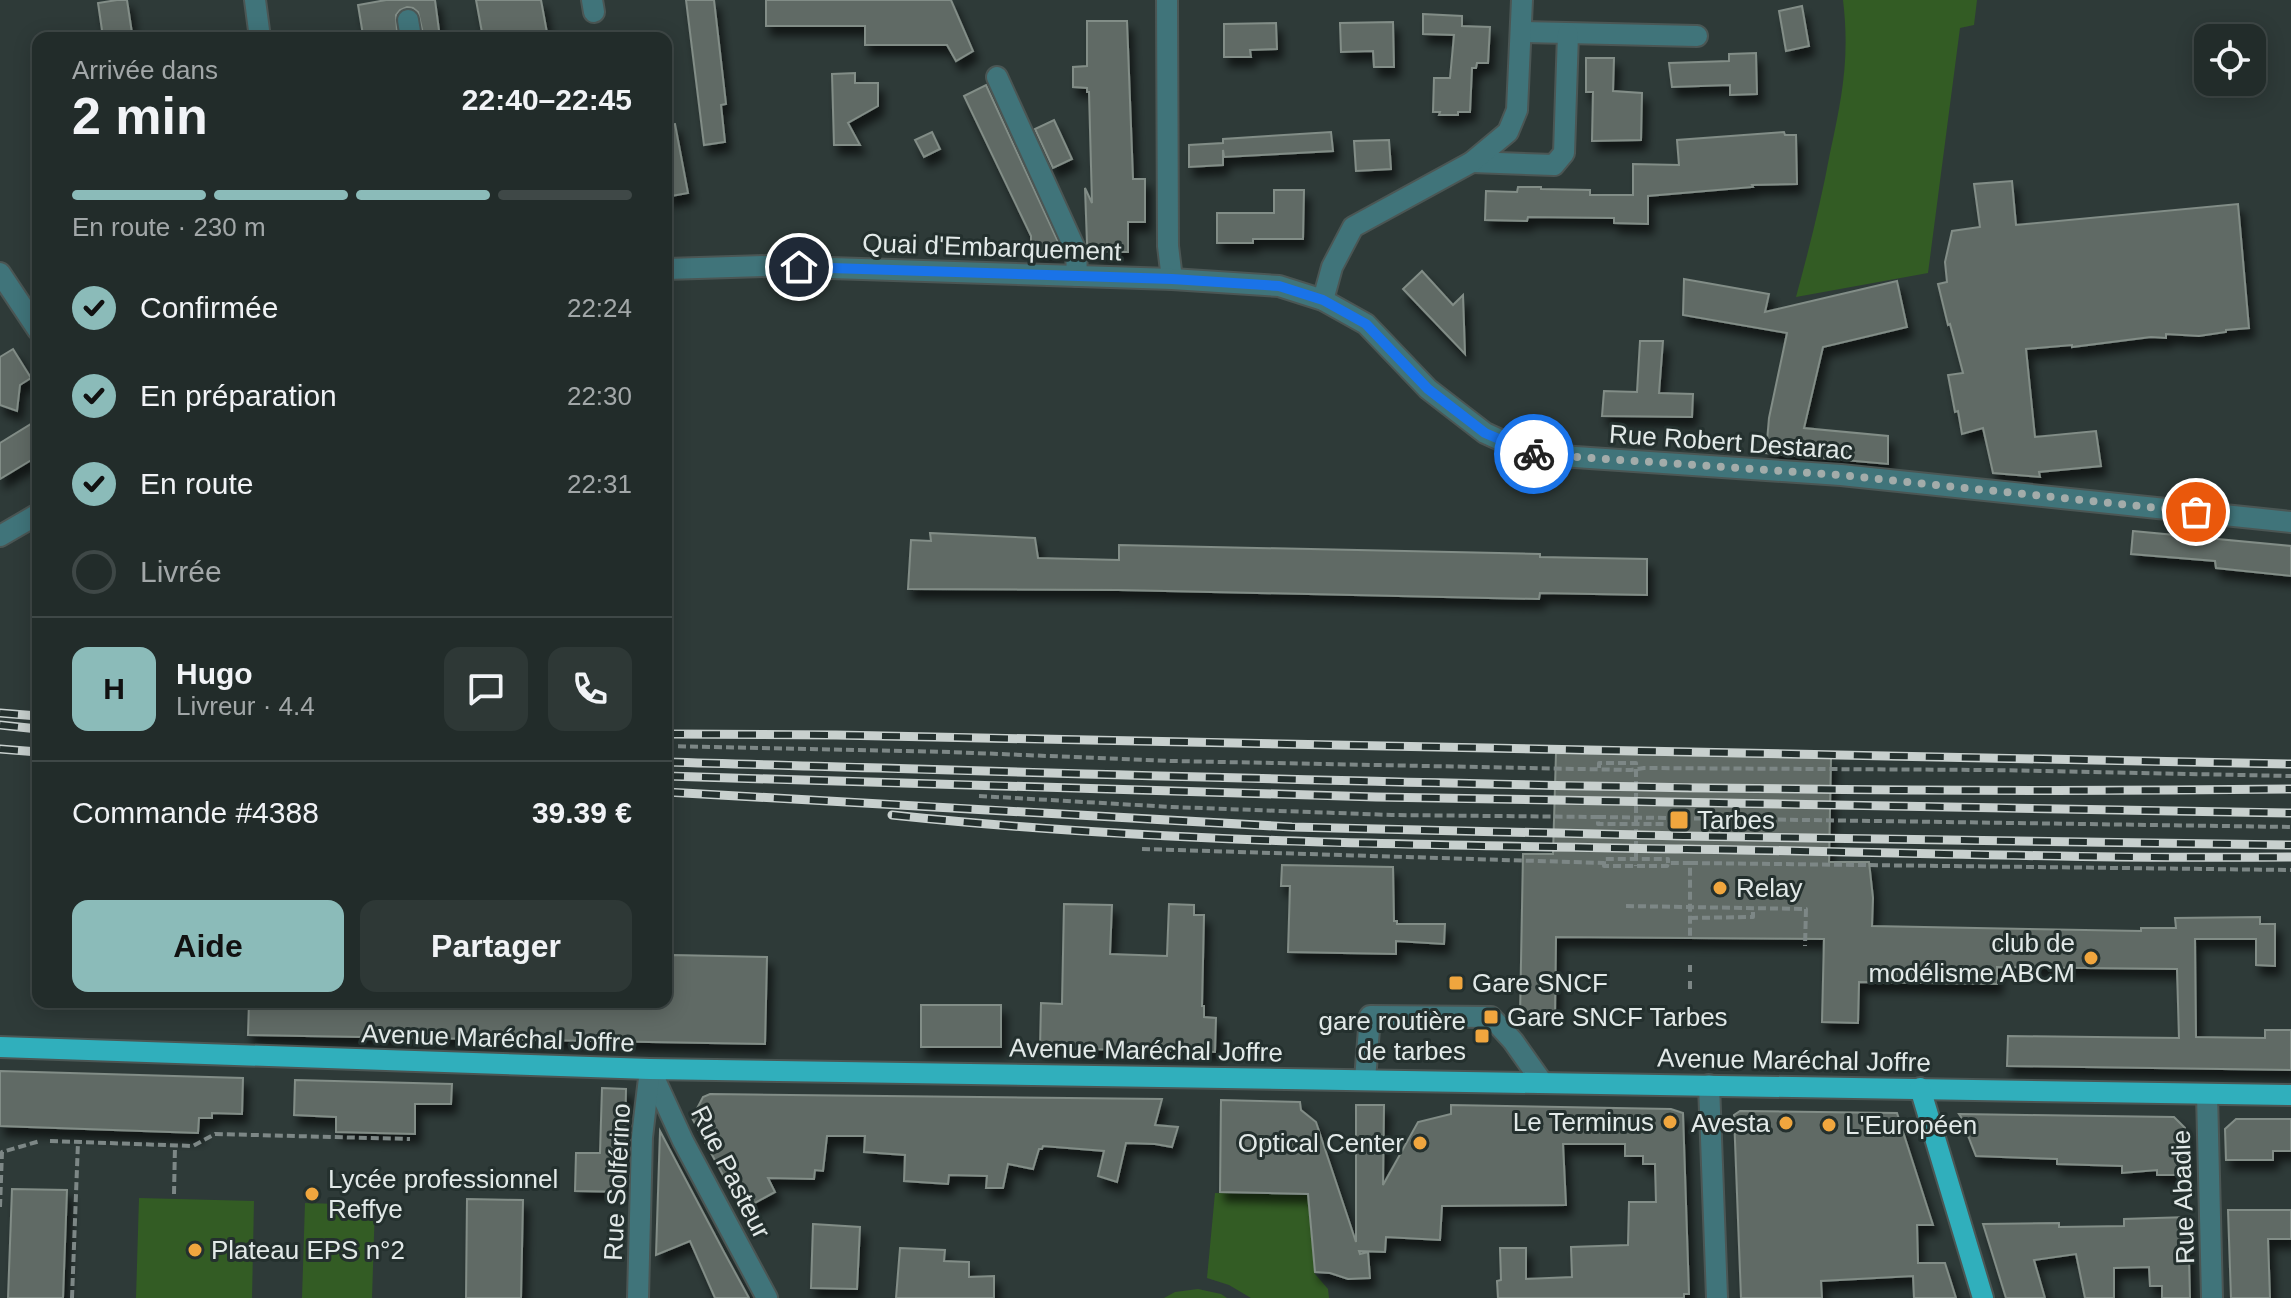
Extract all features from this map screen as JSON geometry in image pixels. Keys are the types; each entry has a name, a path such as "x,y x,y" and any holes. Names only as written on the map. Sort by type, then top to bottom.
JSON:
{"main road":[{"name":"Avenue Maréchal Joffre","path":"0,1047 650,1069 2291,1095"},
{"path":"1920,1088 1983,1298"}],"street":[{"path":"255,0 259,32"},
{"path":"1167,0 1168,246 1172,279"},
{"path":"1323,300 1332,267 1353,227 1472,162 1508,132 1517,110 1522,0"},
{"path":"1521,32 1697,36"},
{"path":"1472,162 1554,165 1564,153 1568,34"},
{"path":"997,77 1076,251 1077,276"},
{"name":"Quai d'Embarquement","path":"672,269 768,266 1172,279"},
{"path":"0,273 32,321"},
{"name":"Rue Robert Destarac","path":"1172,279 1279,286 1323,300 1366,324 1428,389 1485,433 1531,454 1841,475 2291,522"},
{"path":"0,536 32,517"},
{"path":"1365,1080 1370,1016 1491,1017 1513,1041 1542,1082"},
{"name":"Rue Solférino","path":"638,1298 642,1137 650,1069"},
{"name":"Rue Pasteur","path":"650,1069 683,1141 767,1298"},
{"path":"1709,1085 1717,1298"},
{"name":"Rue Abadie","path":"2207,1094 2212,1298"}],"path":[{"path":"672,746 1172,761 1631,770 1991,770 2291,776"},
{"path":"1599,769 1599,763 1636,763 1636,866"},
{"path":"979,796 1377,815 2291,827"},
{"path":"1598,817 1598,824 1673,824 1673,818"},
{"path":"1142,849 1604,863 1604,866 1690,863 2291,870"},
{"path":"1604,863 1604,859 1668,859 1668,863"},
{"path":"1690,863 1690,938"},
{"path":"1626,906 1806,909 1805,946"},
{"path":"1690,918 1753,917 1753,908"},
{"path":"1690,981 1690,989"},
{"path":"50,1141 193,1146 215,1134 410,1139"},
{"path":"0,1207 2,1152 40,1141"},
{"path":"72,1298 78,1142"},
{"path":"174,1194 175,1146"}],"green space":[{"path":"1843,0 1977,0 1974,25 1960,28 1928,273 1796,297 1819,207 1841,95 1846,40"},
{"path":"1215,1193 1308,1195 1315,1274 1328,1289 1329,1298 1251,1298 1229,1285 1207,1278"},
{"name":"Plateau EPS n°2","path":"139,1198 254,1201 252,1298 136,1298"},
{"path":"305,1203 375,1205 372,1298 302,1298"},
{"path":"1198,1289 1227,1298 1164,1298 1175,1292"}],"building":[{"path":"127,0 132,32 102,32 98,3"},
{"path":"386,0 435,0 439,32 423,32 418,12 407,7 396,15 397,31 362,32 358,5"},
{"path":"476,0 541,0 547,32 482,32"},
{"path":"686,0 714,0 726,104 721,105 725,142 704,145"},
{"path":"766,0 951,0 973,51 956,61 947,45 865,45 865,26 766,26"},
{"path":"1802,6 1809,46 1786,51 1779,11"},
{"path":"1423,14 1462,16 1462,26 1490,27 1488,63 1477,63 1476,68 1472,68 1470,112 1439,115 1440,112 1433,112 1434,78 1450,78 1454,35 1423,34"},
{"path":"1087,21 1127,21 1133,179 1145,179 1145,222 1128,222 1128,252 1097,252 1097,247 1088,247 1087,243 1085,188 1092,203 1089,92 1087,88 1073,87 1073,67 1087,66"},
{"path":"1393,22 1394,67 1374,67 1373,51 1341,52 1340,23"},
{"path":"1276,23 1277,49 1250,50 1251,57 1224,57 1224,24"},
{"path":"1756,53 1757,94 1730,95 1730,85 1672,87 1669,63 1729,61 1729,54"},
{"path":"1586,58 1614,58 1613,91 1642,93 1641,140 1592,141 1593,92 1586,92"},
{"path":"855,73 855,83 878,83 878,106 848,123 860,145 834,145 832,74"},
{"path":"986,85 1060,246 1058,251 1031,251 1031,236 964,96"},
{"path":"1054,120 1072,159 1053,168 1035,129"},
{"path":"672,124 675,124 688,193 672,196"},
{"path":"932,132 940,149 924,157 915,140"},
{"path":"1331,132 1333,151 1224,157 1223,150 1223,165 1189,167 1189,145 1223,143 1223,139"},
{"path":"1784,132 1785,135 1796,135 1797,184 1752,185 1648,196 1648,224 1614,223 1614,218 1485,220 1486,191 1517,192 1518,187 1541,187 1590,190 1590,195 1633,195 1633,164 1679,165 1677,140"},
{"path":"1389,140 1391,169 1356,171 1354,141"},
{"path":"2012,181 2016,225 2238,204 2249,328 2199,336 2166,334 2166,338 2026,349 2035,437 2096,431 2101,466 2039,472 2040,477 1993,473 1983,428 1962,434 1958,411 1955,412 1948,375 1963,373 1938,284 1947,282 1945,262 1952,231 1980,227 1974,184"},
{"path":"1274,190 1304,190 1303,239 1217,243 1217,213 1274,213"},
{"path":"1422,271 1453,305 1463,295 1465,354 1403,289"},
{"path":"1684,279 1769,294 1765,312 1897,281 1907,327 1823,347 1804,428 1888,436 1888,464 1766,453 1769,418 1787,333 1683,315"},
{"path":"1640,341 1663,341 1659,393 1693,394 1692,417 1602,416 1604,391 1637,392"},
{"path":"13,349 31,378 20,385 17,411 0,405 0,357"},
{"path":"32,426 32,460 0,479 0,443"},
{"path":"2133,531 2291,546 2291,576 2216,568 2215,561 2131,554"},
{"path":"930,533 1035,538 1038,558 1119,560 1119,545 1647,559 1647,595 1540,593 1539,599 908,589 911,540 931,541"},
{"path":"1556,753 1831,758 1829,862 1869,862 1872,926 2141,931 2141,928 2176,928 2175,918 2260,917 2260,924 2275,924 2275,966 2256,965 2256,939 2195,939 2196,1037 2265,1038 2265,1030 2291,1030 2291,1070 2007,1066 2008,1036 2179,1038 2177,969 1997,967 1997,984 1859,982 1858,1023 1822,1022 1824,939 1556,937 1555,1017 1520,1017 1523,854 1553,854"},
{"path":"1282,865 1393,867 1394,921 1397,924 1445,924 1444,944 1396,941 1396,954 1288,952 1290,886 1281,886"},
{"path":"1064,904 1112,905 1110,954 1167,956 1169,904 1194,905 1194,915 1204,915 1202,1006 1204,1017 1216,1018 1215,1052 1040,1048 1041,1003 1062,1004"},
{"path":"673,955 767,957 765,1044 248,1035 249,1008 672,1008"},
{"path":"921,1005 1001,1005 1001,1047 921,1047"},
{"path":"0,1071 243,1078 242,1114 212,1113 212,1118 199,1118 198,1133 0,1126"},
{"path":"295,1080 452,1084 451,1104 415,1104 415,1134 336,1132 336,1117 294,1115"},
{"path":"602,1088 626,1089 624,1192 575,1191 576,1153 600,1153"},
{"path":"710,1094 1162,1099 1155,1125 1178,1127 1172,1147 1126,1143 1117,1182 1098,1176 1104,1151 1043,1146 1039,1149 1033,1169 1008,1164 1003,1188 986,1188 987,1176 949,1175 948,1184 904,1181 905,1155 864,1152 865,1136 827,1136 823,1171 815,1170 814,1179 768,1178 775,1192 742,1210 692,1118 703,1097"},
{"path":"1221,1100 1300,1102 1301,1110 1316,1122 1356,1242 1356,1105 1384,1105 1383,1185 1418,1122 1451,1114 1451,1105 1671,1109 1683,1113 1689,1294 1684,1294 1684,1298 1498,1298 1500,1248 1526,1248 1526,1279 1572,1277 1571,1247 1628,1245 1629,1202 1656,1202 1655,1164 1643,1164 1643,1156 1625,1156 1625,1144 1563,1144 1566,1205 1442,1206 1440,1240 1386,1237 1385,1252 1359,1251 1360,1254 1368,1252 1370,1278 1348,1279 1315,1272 1308,1194 1220,1192"},
{"path":"1740,1111 1897,1113 1933,1225 1917,1225 1918,1263 1945,1263 1956,1298 1914,1298 1913,1276 1821,1281 1822,1298 1741,1298 1734,1115"},
{"path":"1959,1114 2174,1117 2185,1128 2186,1175 2157,1175 2157,1170 2122,1173 2122,1166 2057,1164 2057,1159 1976,1156 1967,1133 1969,1129"},
{"path":"2236,1119 2291,1119 2291,1151 2273,1151 2273,1160 2226,1160 2225,1129"},
{"path":"660,1131 749,1298 715,1298 690,1241 656,1255"},
{"path":"12,1189 67,1190 63,1298 8,1298"},
{"path":"467,1199 523,1200 521,1298 466,1298"},
{"path":"2228,1210 2291,1210 2291,1239 2268,1239 2270,1298 2231,1298"},
{"path":"2188,1217 2190,1298 2162,1298 2162,1286 2150,1286 2149,1267 2114,1268 2114,1298 2085,1298 2076,1254 2034,1260 2045,1298 2006,1298 1983,1224 2124,1226 2124,1219"},
{"path":"813,1224 860,1227 857,1289 811,1288"},
{"path":"900,1248 945,1250 944,1261 969,1262 969,1277 994,1276 994,1298 896,1298"}],"railway":[{"path":"0,713 32,716"},
{"path":"0,725 32,728"},
{"path":"672,734 2291,764"},
{"path":"0,749 32,752"},
{"path":"672,762 1681,787 2291,789"},
{"path":"672,776 1376,797 2291,813"},
{"path":"672,792 1292,827 2291,845"},
{"path":"892,815 1090,832 1289,841 2064,856 2291,857"}],"way so far":[{"path":"1534,454 1841,475 2196,512"}],"place":[{"name":"Tarbes","path":"1679,820"},
{"name":"Relay","path":"1720,888"},
{"name":"club de modélisme ABCM","path":"2091,958"},
{"name":"Gare SNCF","path":"1456,983"},
{"name":"Gare SNCF Tarbes","path":"1491,1017"},
{"name":"gare routière de tarbes","path":"1482,1036"},
{"name":"Le Terminus","path":"1670,1122"},
{"name":"Avesta","path":"1786,1123"},
{"name":"L'Européen","path":"1829,1125"},
{"name":"Optical Center","path":"1420,1143"},
{"name":"Lycée professionnel Reffye","path":"312,1194"},
{"name":"Plateau EPS n°2","path":"195,1250"}],"route":[{"path":"799,267 1172,279 1279,286 1323,300 1366,324 1428,389 1485,433 1534,454"}]}
